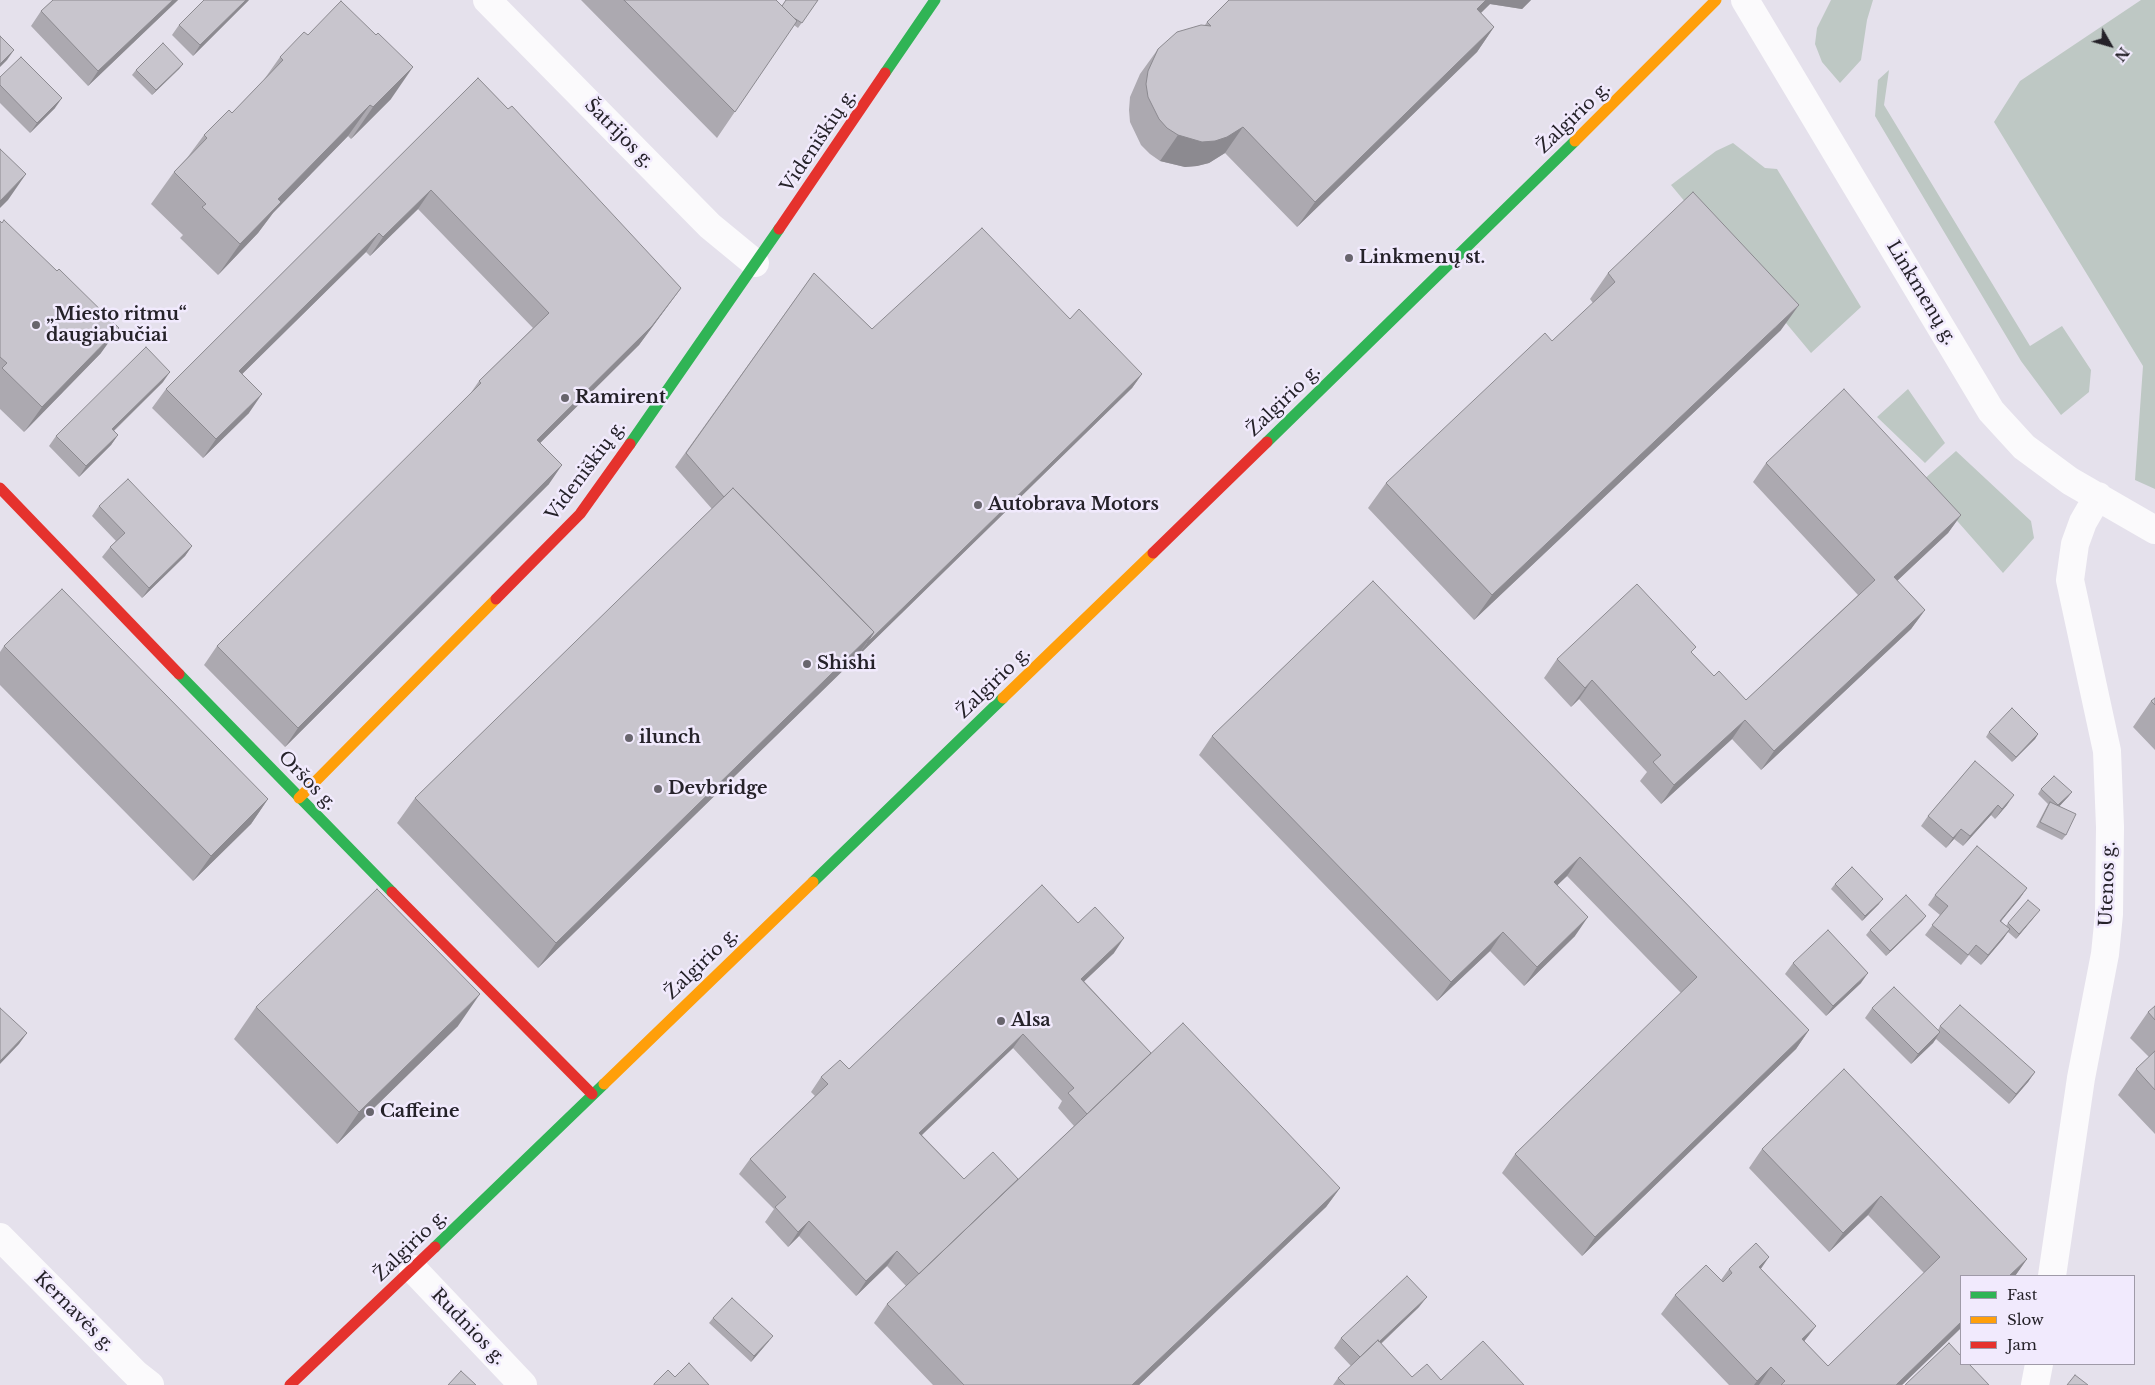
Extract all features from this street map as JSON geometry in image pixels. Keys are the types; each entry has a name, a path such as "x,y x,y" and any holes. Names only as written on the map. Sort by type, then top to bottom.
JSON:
{"main road":[{"name":"Videniškių g.","path":"299,798 580,514 935,0"},
{"name":"Žalgirio g.","path":"290,1385 413,1270 592,1094 1284,425 1653,65 1716,0"},
{"name":"Oršos g.","path":"0,488 299,798 592,1094"}],"street":[{"name":"Šatrijos g.","path":"487,0 710,226 755,263"},
{"name":"Linkmenų g.","path":"1745,0 1991,411 2024,447 2070,481 2155,530"},
{"name":"Utenos g.","path":"2052,1275 2081,1078 2105,954 2108,914 2110,827 2107,751 2070,580 2075,544 2083,522 2098,496"},
{"name":"Kernavės g.","path":"0,1237 136,1374 150,1385"},
{"name":"Rudnios g.","path":"413,1270 523,1385"},
{"path":"2035,1385 2040,1365"}],"shaded area":[{"path":"1831,0 1873,0 1867,20 1861,60 1840,83 1822,62 1815,44 1817,28"},
{"path":"2141,0 2155,0 2155,489 2135,480 2143,366 1994,122 2020,81"},
{"path":"1889,70 1884,105 2030,346 2062,326 2091,370 2089,392 2061,415 2021,361 1875,116 1878,80"},
{"path":"1733,143 1765,168 1777,169 1861,307 1811,353 1671,185 1716,151"},
{"path":"1908,389 1945,443 1925,463 1877,417"},
{"path":"1956,451 2031,521 2034,538 2003,573 1922,481"}],"building":[{"path":"53,0 173,0 98,71 41,11"},
{"path":"204,0 246,0 200,45 179,25"},
{"path":"624,0 776,0 797,21 735,112"},
{"path":"786,0 818,0 802,23 782,6"},
{"path":"1229,0 1486,0 1477,9 1494,27 1315,202 1243,127 1227,137 1215,141 1202,142 1178,135 1167,128 1159,119 1148,97 1146,84 1148,71 1158,49 1177,32 1201,25 1211,26 1207,22"},
{"path":"341,1 413,67 373,107 370,105 278,199 281,202 240,244 202,207 206,204 174,172 207,138 204,135 229,110 232,113 283,60 280,57 304,32 308,35"},
{"path":"0,36 14,50 0,64"},
{"path":"163,43 183,64 156,90 136,70"},
{"path":"21,57 62,98 37,123 0,85 0,77"},
{"path":"478,78 508,109 512,106 681,288 652,326 537,440 562,465 298,728 217,646 481,383 479,381 549,313 431,190 383,237 379,233 239,371 262,394 216,439 166,389"},
{"path":"0,149 26,174 0,201"},
{"path":"1693,192 1799,305 1492,595 1386,483 1545,333 1552,341 1615,282 1608,273"},
{"name":"„Miesto ritmu“ daugiabučiai","path":"4,220 57,271 59,269 119,328 42,407 2,368 7,363 0,357 0,221 2,223"},
{"path":"982,228 1070,319 1079,309 1142,374 867,643 874,632 733,488 724,497 686,453 814,273 872,329"},
{"path":"146,347 170,372 112,429 118,435 86,466 56,436"},
{"path":"1844,389 1961,515 1894,577 1925,610 1774,751 1745,720 1674,785 1653,762 1661,755 1592,680 1585,688 1557,659 1637,584 1696,647 1691,652 1714,676 1719,671 1746,700 1875,580 1766,463"},
{"path":"128,479 192,546 149,588 110,547 125,533 99,506"},
{"path":"733,488 874,632 556,943 415,798"},
{"path":"1373,581 1809,1030 1595,1237 1515,1154 1697,977 1580,857 1554,882 1588,917 1537,967 1503,932 1451,982 1212,736"},
{"path":"62,589 268,799 211,856 4,646"},
{"path":"2012,708 2038,734 2016,757 1989,732"},
{"path":"1975,761 2014,795 2002,809 1998,805 1970,836 1961,829 1953,838 1928,816"},
{"path":"2054,776 2072,792 2058,805 2041,789"},
{"path":"2050,802 2076,814 2066,835 2040,822"},
{"path":"1977,846 2027,888 2000,921 2010,929 1988,955 1976,945 1968,955 1932,925 1948,906 1935,895"},
{"path":"1852,867 1883,899 1865,916 1835,884"},
{"path":"1042,885 1078,923 1095,907 1124,938 1081,979 1151,1053 1087,1114 1068,1093 1074,1088 1023,1034 919,1133 964,1179 993,1152 1018,1179 919,1274 897,1251 866,1281 809,1221 798,1232 775,1207 786,1197 750,1159 828,1084 821,1077 840,1060 849,1069"},
{"path":"377,889 480,994 359,1112 256,1007"},
{"path":"1906,895 1926,916 1890,951 1870,930"},
{"path":"2028,900 2040,910 2019,934 2008,923"},
{"path":"1828,930 1868,973 1833,1006 1793,963"},
{"path":"1894,987 1940,1032 1918,1054 1872,1008"},
{"path":"1960,1005 2035,1072 2016,1094 1940,1026"},
{"path":"2155,1006 2155,1020 2148,1012"},
{"path":"0,1008 27,1033 0,1061"},
{"path":"1183,1023 1340,1188 1132,1385 964,1385 887,1304"},
{"path":"2155,1051 2155,1090 2136,1069"},
{"path":"1844,1069 2027,1259 2010,1275 1960,1275 1960,1323 1896,1385 1781,1385 1785,1381 1771,1367 1757,1381 1675,1295 1706,1265 1723,1282 1732,1273 1729,1269 1756,1243 1769,1257 1759,1267 1816,1326 1802,1339 1828,1366 1940,1257 1881,1196 1843,1233 1762,1149"},
{"path":"1407,1276 1427,1297 1379,1342 1378,1340 1360,1357 1341,1338"},
{"path":"732,1298 773,1336 754,1356 713,1318"},
{"path":"1378,1340 1412,1377 1427,1364 1441,1380 1483,1341 1524,1385 1345,1385 1338,1378"},
{"path":"1949,1343 1960,1355 1960,1365 1970,1365 1989,1385 1905,1385"},
{"path":"689,1363 709,1385 654,1385 668,1370 675,1377"},
{"path":"461,1371 476,1385 448,1385"},
{"path":"2075,1375 2088,1385 2067,1385"}],"traffic: fast":[{"path":"885,73 935,0"},
{"path":"1267,442 1575,141"},
{"path":"630,444 779,229"},
{"path":"179,674 392,892"},
{"path":"813,882 1003,698"},
{"path":"435,1247 604,1084"}],"traffic: slow":[{"path":"1575,141 1716,0"},
{"path":"1003,698 1153,553"},
{"path":"299,798 496,599"},
{"path":"604,1084 813,882"}],"traffic: jam":[{"path":"779,229 885,73"},
{"path":"1153,553 1267,442"},
{"path":"496,599 580,514 630,444"},
{"path":"0,488 179,674"},
{"path":"392,892 592,1094"},
{"path":"290,1385 435,1247"}],"place":[{"name":"Linkmenų st.","path":"1349,258"},
{"name":"„Miesto ritmu“ daugiabučiai","path":"36,325"},
{"name":"Ramirent","path":"565,398"},
{"name":"Autobrava Motors","path":"978,505"},
{"name":"Shishi","path":"807,664"},
{"name":"ilunch","path":"629,738"},
{"name":"Devbridge","path":"658,789"},
{"name":"Alsa","path":"1001,1021"},
{"name":"Caffeine","path":"370,1112"}]}
